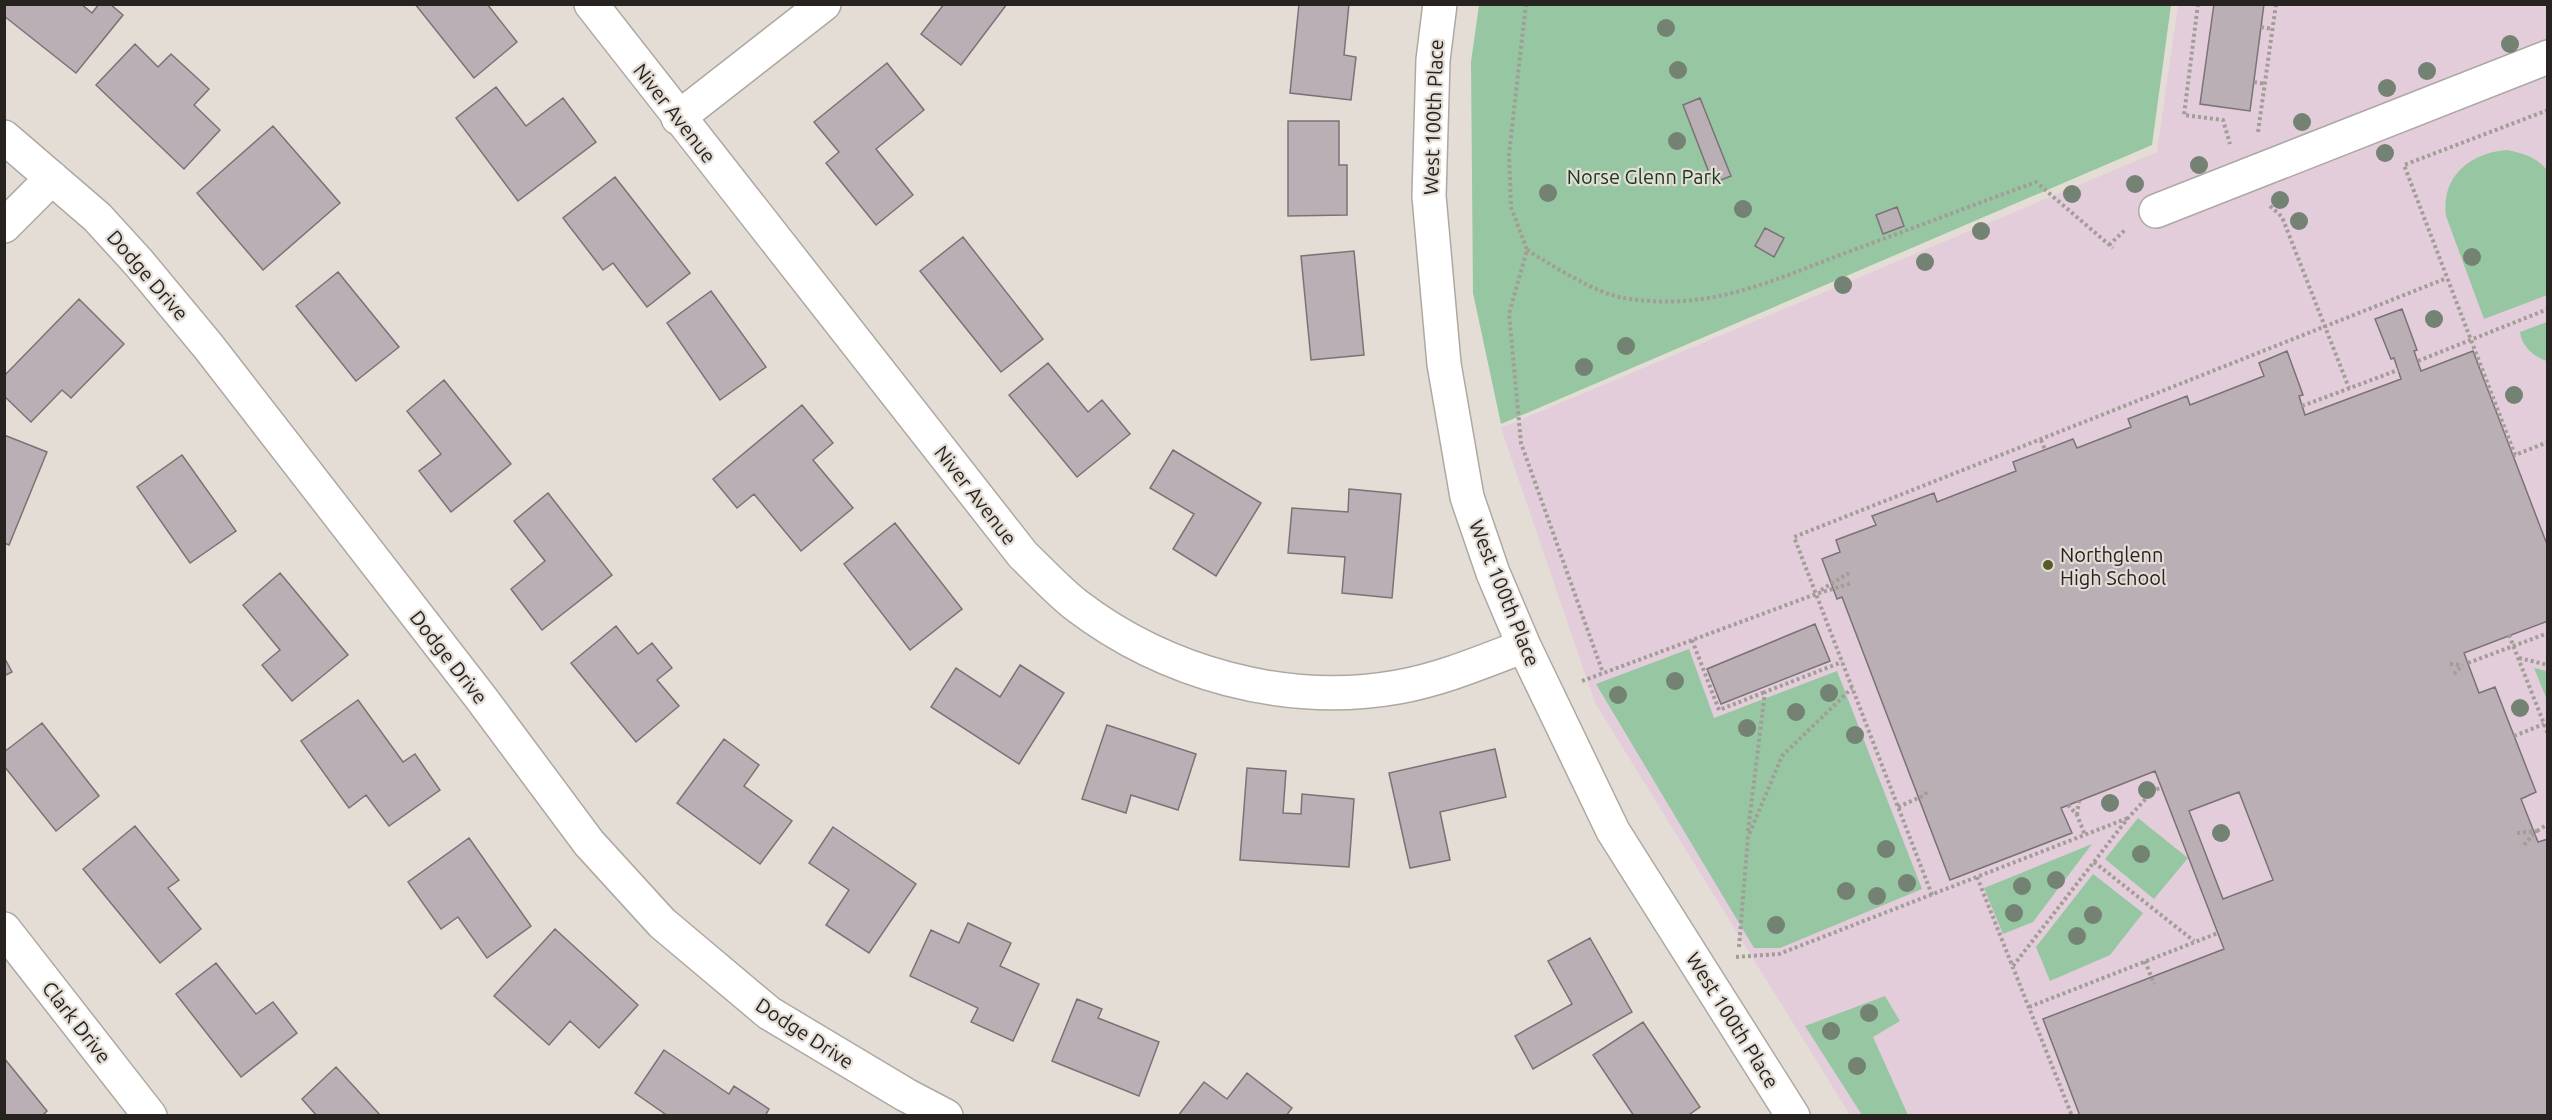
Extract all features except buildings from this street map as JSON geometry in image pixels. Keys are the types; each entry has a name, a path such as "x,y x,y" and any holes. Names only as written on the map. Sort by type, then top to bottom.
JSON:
{"street":[{"name":"Niver Avenue","path":"591,4 678,118 1023,555 1074,604 1147,650 1214,676 1255,686 1326,693 1398,687 1467,669 1524,646"},
{"path":"678,118 824,4"},
{"name":"West 100th Place","path":"1440,4 1433,60 1429,196 1444,364 1467,497 1493,573 1524,646 1612,831 1793,1116"},
{"path":"2156,211 2238,174 2547,57"},
{"name":"Dodge Drive","path":"4,138 97,217 139,263 208,346 481,698 589,843 662,923 769,1014 946,1116"},
{"path":"4,226 52,178"},
{"name":"Clark Drive","path":"4,929 150,1116"}],"path":[{"path":"1526,4 1509,154 1511,207 1527,250 1509,314 1521,442 1603,673"},
{"path":"2198,4 2184,115 2223,120 2238,174 2282,217 2349,388"},
{"path":"2238,174 2256,147 2276,4"},
{"path":"2261,27 2273,29"},
{"path":"2253,82 2265,84"},
{"path":"2547,118 2546,110 2404,165 2515,455 2547,442"},
{"path":"1527,250 1568,275 1621,298 1670,303 1710,298 1768,284 2036,182 2113,248"},
{"path":"1932,895 1794,537 2447,278"},
{"path":"2418,361 2470,338 2547,309"},
{"path":"2302,406 2398,370"},
{"path":"2041,440 2045,450"},
{"path":"1816,594 1849,573"},
{"path":"1547,694 1816,594 1852,583"},
{"path":"2468,663 2547,633"},
{"path":"2509,635 2547,734"},
{"path":"1692,640 1719,710 1842,662"},
{"path":"2518,658 2547,665"},
{"path":"2450,664 2463,665 2454,674"},
{"path":"1748,837 1782,756 1852,688"},
{"path":"1739,947 1748,837 1765,692"},
{"path":"2514,736 2544,724"},
{"path":"2013,967 2128,818 2153,791 2162,787"},
{"path":"1898,807 1928,795"},
{"path":"2077,815 2079,801"},
{"path":"2068,805 2077,815 2085,835"},
{"path":"1743,955 1779,954 2128,818"},
{"path":"2522,847 2547,824"},
{"path":"2517,833 2537,831"},
{"path":"2094,862 2194,941"},
{"path":"1977,877 2072,1116"},
{"path":"2029,1007 2218,933"},
{"path":"2145,961 2154,984"}],"shaded area":[{"name":"Northglenn High School","path":"2178,5 2547,5 2547,1115 1850,1115 1595,703 1501,428 2157,152"}],"green space":[{"name":"Norse Glenn Park","path":"1479,5 2171,5 2152,145 1501,424 1473,293 1471,62"},
{"path":"2507,150 2529,156 2547,170 2547,295 2484,319 2446,216 2446,202 2453,178 2461,169 2481,156"},
{"path":"2547,322 2547,361 2529,351 2520,332"},
{"path":"1689,649 1714,718 1837,671 1922,889 1780,948 1754,948 1596,684"},
{"path":"2534,668 2547,671 2547,700"},
{"path":"2138,818 2188,858 2154,899 2105,859"},
{"path":"2092,844 2033,922 2003,934 1984,888"},
{"path":"2093,874 2143,913 2110,955 2050,981 2036,947"},
{"path":"1885,996 1900,1021 1873,1037 1908,1115 1862,1115 1805,1026"}],"place":[{"name":"Northglenn High School","path":"2048,565"}]}
